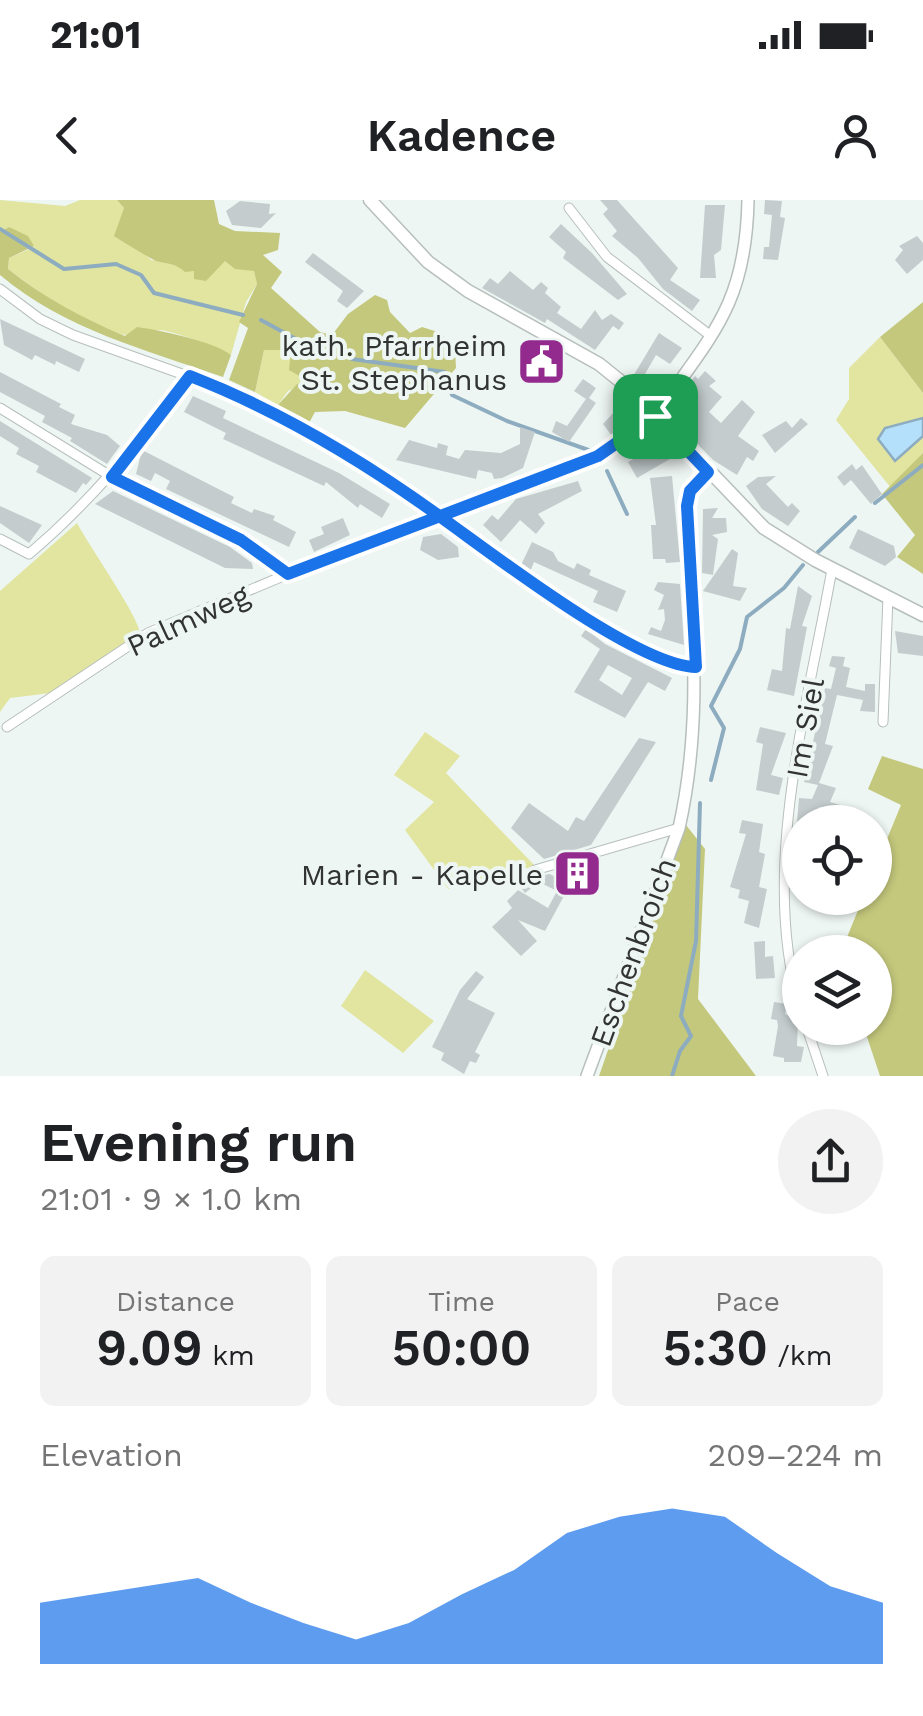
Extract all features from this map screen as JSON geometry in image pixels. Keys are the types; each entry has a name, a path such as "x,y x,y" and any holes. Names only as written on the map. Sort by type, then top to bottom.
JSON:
{"main road":[{"path":"370,200 428,262 468,291 600,364 764,528 832,569 923,614"}],"street":[{"path":"655,416 732,302 742,275 748,200"},
{"path":"569,208 606,257 710,336"},
{"path":"0,288 40,319 73,335 190,376 275,415 441,517 510,571 619,635 681,667 696,667"},
{"path":"0,539 29,554 112,477 190,376"},
{"path":"0,408 112,477 241,540 288,574"},
{"name":"Palmweg","path":"8,727 148,633 288,574 598,456 655,416"},
{"name":"Eschenbroich","path":"587,1076 679,828 694,744 696,667 687,506 690,491 708,472"},
{"name":"Im Siel","path":"785,935 786,866 832,569"},
{"path":"882,722 888,598"},
{"name":"Eschenbroich","path":"535,870 679,828"},
{"path":"813,1045 824,1076"}],"green space":[{"path":"0,200 65,206 80,200 117,200 124,208 121,241 138,246 151,260 177,264 225,260 254,270 257,284 246,302 231,355 165,331 121,334 92,323 47,297 8,269 9,258 34,247 9,227 0,232"},
{"path":"117,200 214,200 219,224 235,231 280,233 278,250 263,255 282,272 271,288 320,332 332,335 348,314 375,295 387,300 390,312 410,333 422,327 441,333 455,349 456,368 405,428 345,411 315,412 309,423 278,405 297,384 308,381 289,370 291,350 264,350 255,392 229,380 248,328 239,322 257,284 254,271 235,269 225,261 206,281 194,279 194,271 185,272 175,265 153,260 114,236 124,208"},
{"path":"9,227 28,236 34,246 9,258 8,269 21,279 64,307 125,336 137,327 187,337 223,350 231,355 223,377 78,324 25,294 0,275 0,232"},
{"path":"923,302 923,393 880,337"},
{"path":"880,337 923,393 923,453 891,488 836,420 849,399 849,368"},
{"path":"264,350 292,350 309,381 288,391 278,405 255,392"},
{"path":"923,453 923,574 897,557 915,535 882,494"},
{"path":"77,523 140,634 51,693 10,698 0,712 0,591"},
{"path":"425,732 460,756 446,773 535,866 448,889 405,830 434,802 394,775"},
{"path":"882,756 923,769 923,1076 880,1076 870,1045 892,1045 892,935 848,935 856,915 892,915 892,827 901,805 868,789"},
{"path":"686,825 705,849 698,999 756,1076 599,1076"},
{"path":"365,970 434,1021 403,1053 341,1006"}],"water":[{"path":"923,418 923,436 895,461 878,439 885,428"}],"building":[{"path":"600,200 617,200 678,268 670,280 700,300 692,311 663,289 638,258 612,236 617,231 603,214 608,209"},
{"path":"765,200 782,201 780,217 785,218 778,260 763,259 764,247 769,247 772,215 764,214"},
{"path":"240,201 270,204 269,214 276,213 261,228 232,225 226,211"},
{"path":"705,205 725,205 721,250 714,255 716,278 700,278"},
{"path":"561,224 627,294 618,300 563,258 566,252 549,237"},
{"path":"917,236 923,243 923,260 907,274 895,260 903,250 899,246"},
{"path":"313,253 364,291 347,308 337,301 343,291 305,262"},
{"path":"510,271 533,290 541,282 548,288 545,293 561,307 557,313 581,329 595,310 602,320 611,314 624,323 619,330 613,326 595,350 547,319 545,323 482,288 490,278 498,284"},
{"path":"0,319 85,359 79,372 35,355 32,360 4,345"},
{"path":"659,333 682,348 670,364 656,355 645,374 655,380 648,391 632,378"},
{"name":"kath. Pfarrheim St. Stephanus","path":"531,346 560,364 554,376 524,360"},
{"path":"705,371 716,381 709,386 722,397 709,412 721,423 742,400 755,412 738,436 759,451 753,461 747,457 737,475 713,460 668,413 695,376 698,379"},
{"path":"0,372 61,404 59,407 75,415 71,424 107,435 120,446 107,464 42,422 45,416 0,392"},
{"path":"583,379 596,388 589,398 596,403 569,442 552,432 556,421 567,426 586,399 574,391"},
{"path":"193,396 226,411 223,418 339,473 390,504 382,518 360,504 358,508 326,482 324,486 223,439 226,433 184,412"},
{"path":"626,399 642,415 612,436 603,424"},
{"path":"801,418 808,424 775,453 762,435 786,421 792,428"},
{"path":"0,421 92,478 76,493 36,472 39,466 16,454 19,448 0,436"},
{"path":"520,427 535,432 523,468 502,478 494,479 492,473 478,470 476,479 396,460 409,440 437,448 438,443 448,446 446,455 459,459 465,450 501,453 520,444"},
{"path":"657,435 670,459 637,478 628,462 635,458 626,446 641,436 645,443"},
{"path":"142,450 234,497 231,503 252,513 254,509 275,516 273,520 296,532 289,547 166,489 170,481 155,473 151,481 136,474"},
{"path":"852,464 856,470 862,465 882,494 871,504 851,480 844,486 837,477"},
{"path":"672,476 680,562 666,563 665,559 653,559 651,525 656,525 650,478"},
{"path":"776,476 766,484 788,507 792,503 800,511 788,526 762,509 746,486 758,477"},
{"path":"578,481 582,491 538,514 545,523 536,534 520,520 501,542 483,525 492,515 498,520 516,499"},
{"path":"113,491 230,547 252,563 253,569 225,568 95,504"},
{"path":"0,506 42,525 29,543 0,523"},
{"path":"718,508 712,518 726,518 727,532 712,535 718,539 713,575 702,573 703,509"},
{"path":"343,518 350,535 314,552 309,540 324,534 321,527"},
{"path":"858,529 894,546 896,557 885,566 849,548"},
{"path":"441,534 458,547 459,557 438,560 420,550 423,537"},
{"path":"532,542 553,552 558,561 574,569 577,563 591,570 589,575 626,591 617,612 593,602 598,591 534,562 530,572 520,567"},
{"path":"732,549 738,553 733,586 747,588 740,601 703,591"},
{"path":"658,582 680,584 684,645 648,634 651,627 661,631 665,620 664,609 658,610 664,595 654,590"},
{"path":"798,586 812,596 802,626 807,627 794,696 767,690 772,669 782,671 786,628 790,629"},
{"path":"586,629 605,644 672,678 665,691 648,682 625,718 574,692 600,649 581,636","holes":["608,665 632,678 622,695 599,680"]},
{"path":"895,631 923,636 923,656 898,653"},
{"path":"832,656 845,657 843,666 850,668 846,687 865,691 865,684 875,684 875,712 860,711 863,700 837,695 825,744 833,746 819,783 836,788 830,802 840,805 798,805 799,798 812,799 818,785 804,782 825,688 831,689 836,668 829,666"},
{"path":"760,727 786,733 771,775 783,778 779,795 756,790 763,744 756,742"},
{"path":"639,738 656,742 591,845 544,859 511,828 529,803 568,831 576,817 584,821"},
{"path":"742,820 763,824 759,852 765,854 759,887 767,889 759,928 744,923 749,901 738,898 740,890 730,887 746,834 739,833"},
{"path":"550,874 567,884 558,891 565,894 545,931 518,920 537,941 521,956 492,927 512,908 507,901 518,890 548,908 557,891 539,882 525,893 521,888 532,877"},
{"path":"765,941 765,957 773,956 775,978 756,979 754,942"},
{"path":"476,971 484,977 467,999 495,1013 475,1052 480,1055 476,1063 470,1061 464,1074 441,1060 444,1053 432,1047 460,990"},
{"path":"774,1002 782,1003 782,1045 804,1047 801,1062 784,1062 784,1058 773,1056 778,1026 777,1020 771,1019"}],"waterway":[{"path":"0,229 64,269 116,264 141,275 154,293 243,315"},
{"path":"261,320 305,344"},
{"path":"352,359 445,372 452,395 507,421 594,452"},
{"path":"875,503 923,465"},
{"path":"607,471 627,514"},
{"path":"818,552 855,517"},
{"path":"711,780 724,728 711,706 740,649 747,617 784,588 803,565"},
{"path":"672,1076 680,1051 691,1036 681,1016 696,941 700,803"}],"place":[{"name":"kath. Pfarrheim St. Stephanus","path":"542,362"},
{"name":"Marien - Kapelle","path":"578,874"}],"route":[{"path":"655,416 598,456 441,517 288,574 241,540 112,477 190,376 275,415 379,477 441,517 510,571 640,648 681,667 696,667 687,506 690,491 708,472 655,416"}]}
